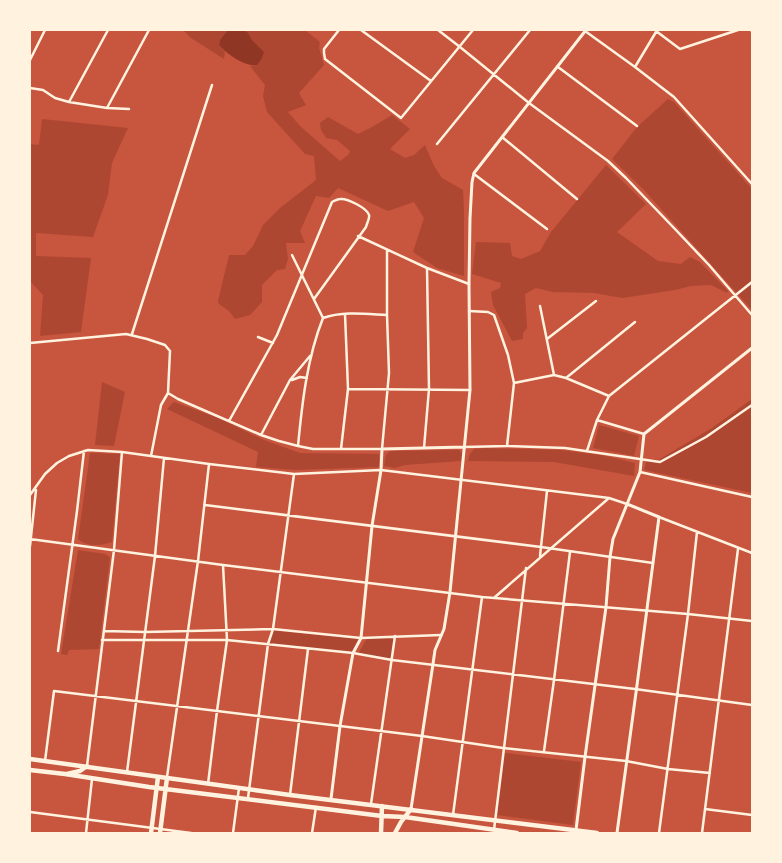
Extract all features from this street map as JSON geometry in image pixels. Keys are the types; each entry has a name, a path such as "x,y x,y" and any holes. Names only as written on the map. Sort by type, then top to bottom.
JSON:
{"main road":[{"path":"30,759 290,795 597,833"},
{"path":"65,774 80,771 87,766"},
{"path":"30,770 518,833"},
{"path":"151,831 158,777"},
{"path":"160,831 167,778"},
{"path":"381,833 382,806"},
{"path":"395,833 411,809"}],"street":[{"path":"30,60 45,30"},
{"path":"69,102 108,30"},
{"path":"107,108 148,30"},
{"path":"339,30 324,50 324,56 401,118 473,30"},
{"path":"361,30 431,81"},
{"path":"438,30 529,104 608,161 674,228 752,315"},
{"path":"438,144 530,30"},
{"path":"411,809 433,664 444,628 450,592 462,480 470,390 470,218 474,173 585,30 674,97 752,184"},
{"path":"635,67 657,31 680,50 738,30"},
{"path":"558,67 636,126"},
{"path":"132,334 212,85"},
{"path":"30,88 43,90 56,98 69,102 107,108 129,109"},
{"path":"502,137 577,199"},
{"path":"474,173 547,229"},
{"path":"229,420 273,343 332,202 346,199 366,210 369,215 366,227 314,299"},
{"path":"358,236 427,268 469,284"},
{"path":"331,800 340,726 353,652 361,638 372,526 381,470 389,373 387,250"},
{"path":"292,255 323,318 311,354 298,446"},
{"path":"424,448 429,389 427,268"},
{"path":"587,451 609,396 752,282"},
{"path":"547,339 596,301"},
{"path":"540,306 554,375"},
{"path":"469,311 488,312 494,315 508,355 514,383 507,446"},
{"path":"323,318 345,314 387,315"},
{"path":"341,449 348,389 345,314"},
{"path":"566,378 636,322"},
{"path":"30,343 132,334 165,345 170,351 168,393 161,405 151,456"},
{"path":"258,337 273,343"},
{"path":"576,830 606,607 613,539 640,472 644,434 752,348"},
{"path":"261,435 290,380 311,354"},
{"path":"514,383 554,375 609,396"},
{"path":"290,380 307,378"},
{"path":"348,389 470,390"},
{"path":"168,393 279,442 313,449 507,446 565,448 660,462 706,437 752,404"},
{"path":"598,420 644,434"},
{"path":"30,495 45,474 57,462 88,450 122,452 294,474 381,470 609,498 752,553"},
{"path":"58,651 84,451"},
{"path":"87,766 114,550 122,452"},
{"path":"127,772 155,556 164,458"},
{"path":"167,778 198,561 209,464"},
{"path":"640,472 752,497"},
{"path":"248,798 268,644 273,629 282,572 294,474"},
{"path":"30,546 36,488"},
{"path":"540,558 547,491"},
{"path":"494,597 609,498"},
{"path":"204,505 552,548 653,563"},
{"path":"617,833 658,517"},
{"path":"659,833 697,532"},
{"path":"30,540 482,596 752,621"},
{"path":"702,833 738,548"},
{"path":"544,751 570,552"},
{"path":"208,784 227,640 223,565"},
{"path":"494,830 526,568"},
{"path":"454,815 482,596"},
{"path":"104,631 187,632 273,629 361,638 441,635"},
{"path":"372,804 395,636"},
{"path":"102,640 227,640 353,652 392,660 752,705"},
{"path":"290,795 308,649"},
{"path":"45,761 54,691 710,773"},
{"path":"86,833 92,779"},
{"path":"233,833 239,788"},
{"path":"312,833 316,807"},
{"path":"705,809 752,815"},
{"path":"30,812 88,818 151,831 191,833"}],"shaded area":[{"path":"183,30 228,30 220,40 219,45 225,52 224,59 191,38"},
{"path":"228,30 244,30 264,52 257,65 242,62 231,56 219,45 220,40"},
{"path":"244,30 305,30 320,42 319,48 324,65 299,93 306,105 288,112 300,126 340,161 350,151 337,140 326,138 321,130 320,123 328,117 358,134 392,115 410,129 390,149 405,158 414,155 425,145 434,166 442,178 463,190 464,276 437,268 413,252 424,218 414,202 388,211 338,188 329,198 316,196 300,231 305,243 286,243 288,259 285,269 277,270 262,285 262,302 250,315 235,319 229,311 219,304 218,301 229,255 245,255 253,246 263,225 280,208 316,180 314,156 305,154 267,112 263,96 265,85 250,66 257,65 261,49"},
{"path":"668,99 674,102 752,189 752,310 644,190 612,159 637,127"},
{"path":"42,119 128,128 112,163 108,195 93,237 36,233 36,256 91,258 81,332 40,336 43,295 30,281 30,144 39,145"},
{"path":"606,165 646,204 617,232 658,261 681,264 690,257 700,262 728,291 727,293 711,285 691,286 622,298 594,293 553,292 536,288 525,294 527,328 523,333 523,339 512,341 493,305 491,292 500,288 501,283 472,274 476,242 510,243 512,256 521,259 540,251 551,232"},
{"path":"102,382 125,392 114,446 95,445"},
{"path":"752,399 752,493 644,470 647,459 658,460 712,428"},
{"path":"174,402 218,418 264,440 300,453 379,454 379,467 295,470 256,467 258,452 167,409"},
{"path":"599,425 639,436 634,456 593,448"},
{"path":"474,449 560,450 601,455 635,463 634,476 554,462 468,461"},
{"path":"459,450 462,453 461,461 405,465 395,468 384,466 386,455 390,451"},
{"path":"90,453 120,454 112,542 98,545 90,545 78,539"},
{"path":"78,550 105,554 110,557 99,649 69,650 67,655 61,654"},
{"path":"273,629 361,638 353,653 268,644"},
{"path":"395,636 392,660 358,654 367,638"},
{"path":"505,753 581,762 573,825 497,815"}]}
